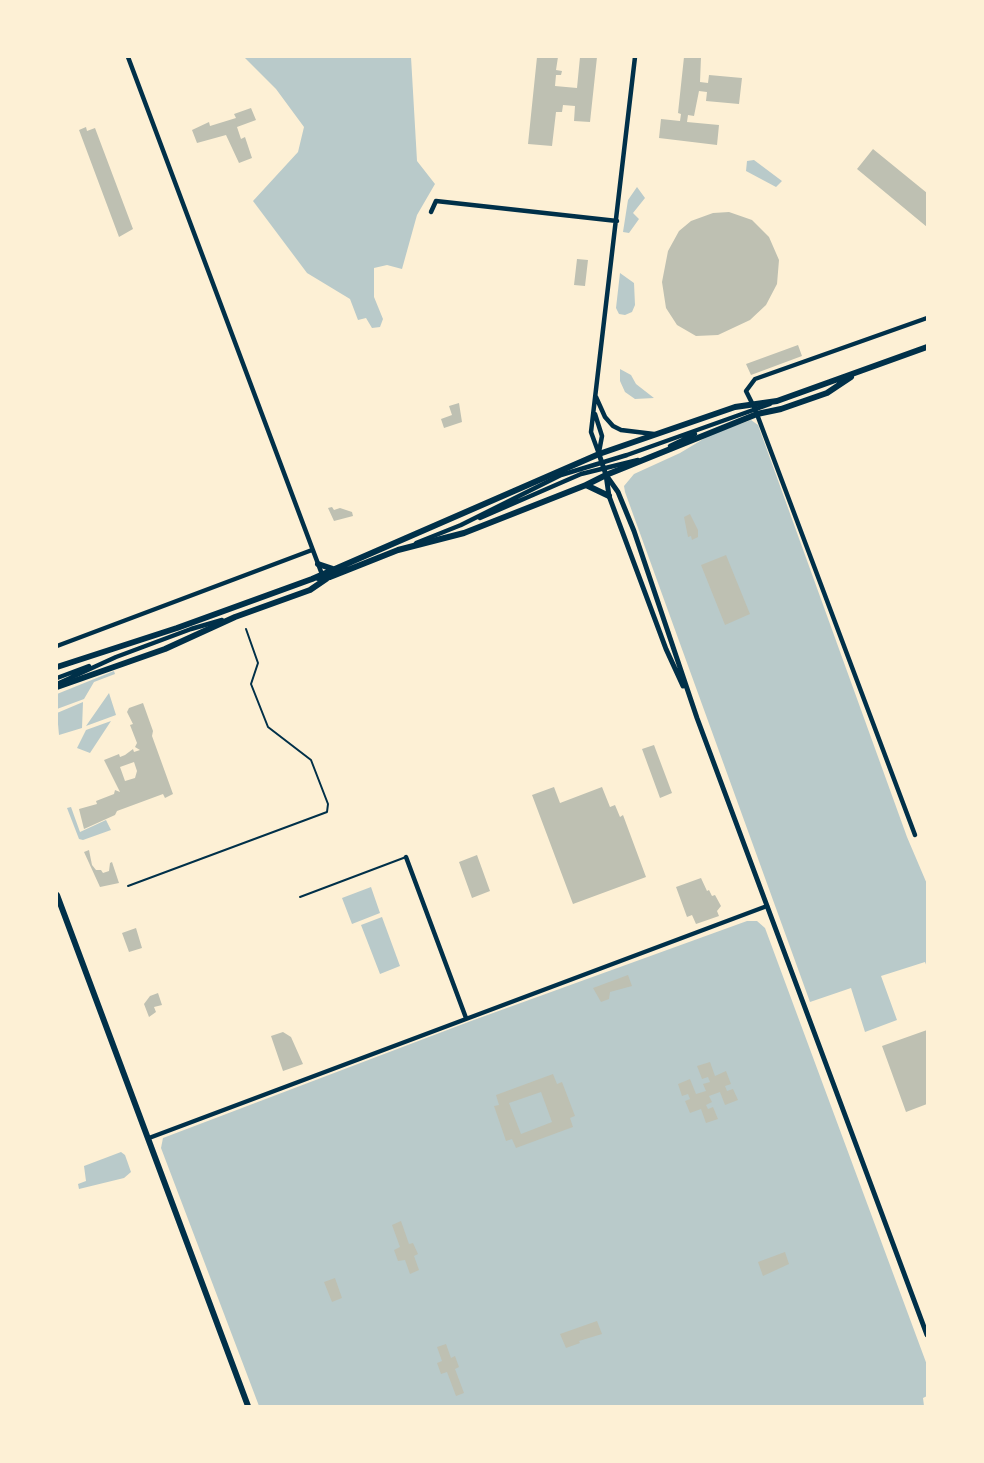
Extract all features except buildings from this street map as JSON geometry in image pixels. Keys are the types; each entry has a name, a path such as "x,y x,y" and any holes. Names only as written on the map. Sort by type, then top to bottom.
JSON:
{"main road":[{"path":"57,667 177,628 398,550 464,534 586,485 604,468 650,457 755,409 927,347"},
{"path":"57,686 165,649 235,617 310,590 333,569 599,454 660,434 755,409 781,409 827,393 862,370"},
{"path":"586,485 609,496"},
{"path":"318,564 333,569"},
{"path":"57,895 248,1406"}],"street":[{"path":"128,57 312,550 325,576"},
{"path":"635,57 591,432 604,468 609,496 666,649 697,718"},
{"path":"431,212 436,201 617,220"},
{"path":"915,836 755,409 746,391 755,379 927,318"},
{"path":"596,396 605,417 614,426 621,430 660,434"},
{"path":"398,550 461,525 561,475 604,468 755,409"},
{"path":"595,411 602,436 599,454"},
{"path":"650,457 710,426"},
{"path":"604,468 618,492 634,531 697,718 927,1335"},
{"path":"57,646 312,550"},
{"path":"57,678 191,629 235,617"},
{"path":"57,686 177,628"},
{"path":"406,857 466,1018"},
{"path":"149,1138 766,906"}],"lane":[{"path":"128,886 324,815 329,809 311,760 268,727 251,684 258,663 246,629"},
{"path":"300,897 406,857"}],"shaded area":[{"path":"244,57 411,57 417,161 435,184 417,215 402,269 387,265 374,268 374,297 383,319 380,327 372,328 366,318 358,320 350,299 307,273 253,201 298,152 304,127 276,89"},
{"path":"754,160 782,181 776,187 746,171 747,161"},
{"path":"637,187 645,198 633,213 639,219 629,233 623,232 628,200"},
{"path":"620,273 634,283 635,305 632,312 625,315 619,314 616,308"},
{"path":"620,369 631,375 636,384 654,398 635,399 625,392 620,381"},
{"path":"751,420 758,425 907,837 927,884 927,967 925,962 881,976 897,1020 865,1032 851,988 810,1002 625,492 624,486 634,474 680,453 710,435"},
{"path":"114,671 115,674 94,682 84,699 57,709 57,694"},
{"path":"109,693 116,715 86,726"},
{"path":"83,702 82,728 59,735 57,713"},
{"path":"111,721 90,753 77,748 86,730"},
{"path":"71,807 80,832 106,820 111,830 83,840 79,839 67,808"},
{"path":"371,887 380,913 352,924 342,898"},
{"path":"382,917 400,966 380,974 361,925"},
{"path":"747,921 757,921 765,928 927,1365 927,1396 923,1398 924,1406 259,1406 161,1148 163,1138 471,1021"},
{"path":"121,1152 125,1155 131,1172 124,1178 79,1189 78,1184 86,1181 84,1166"}]}
